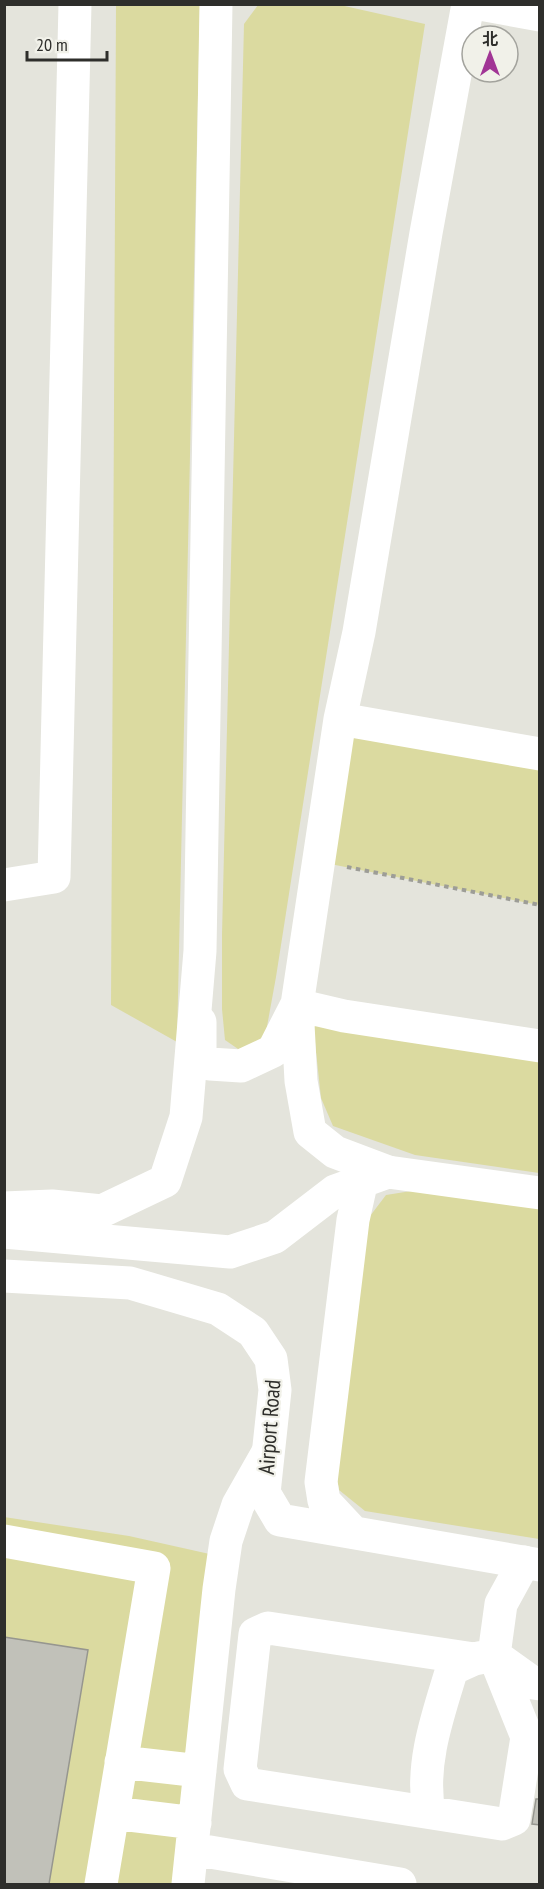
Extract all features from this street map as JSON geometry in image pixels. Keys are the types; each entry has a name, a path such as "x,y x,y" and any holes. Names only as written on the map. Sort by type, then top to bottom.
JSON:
{"main road":[{"path":"4,885 54,877 75,4"},
{"path":"216,4 200,1057 210,1065 241,1066 273,1051 297,1005"},
{"path":"468,4 426,233 359,632 340,719 297,1005 301,1081 310,1132 335,1152 375,1176 540,1193"},
{"path":"480,4 540,15"},
{"path":"340,719 540,754"},
{"path":"4,1208 52,1206 102,1211 165,1181 186,1117 200,951"},
{"path":"297,1005 344,1016 540,1046"},
{"path":"4,1232 230,1252 275,1237 335,1191 375,1176"},
{"path":"353,1532 324,1501 321,1482 353,1220 375,1176"},
{"name":"Airport Road","path":"4,1276 130,1283 218,1309 253,1332 271,1359 275,1390 264,1493 280,1520 532,1563"},
{"path":"188,1884 226,1541 238,1505 267,1454"},
{"path":"4,1542 154,1568 101,1884"},
{"path":"532,1563 501,1604 484,1657 527,1737 514,1819 502,1824 247,1784 240,1769 255,1634 268,1628 484,1657 540,1684"},
{"path":"429,1812 425,1791 436,1724 452,1669 484,1657"},
{"path":"121,1762 200,1771"},
{"path":"113,1813 193,1836 400,1884"}],"path":[{"path":"320,862 540,904"}],"shaded area":[{"path":"116,5 200,5 177,1042 111,1005"},
{"path":"258,5 340,5 425,24 276,977 266,1032 254,1051 241,1051 225,1040 222,1009 222,935 244,24"},
{"path":"340,719 539,754 539,905 320,862"},
{"path":"313,1024 539,1059 539,1173 415,1155 333,1126 321,1098"},
{"path":"424,1189 539,1206 539,1539 365,1511 339,1490 333,1455 367,1220 386,1195"},
{"path":"4,1517 129,1536 232,1559 188,1884 5,1884"}],"building":[{"path":"4,1637 88,1650 49,1884 4,1884"},
{"path":"536,1799 540,1799 540,1825 532,1824"}]}
